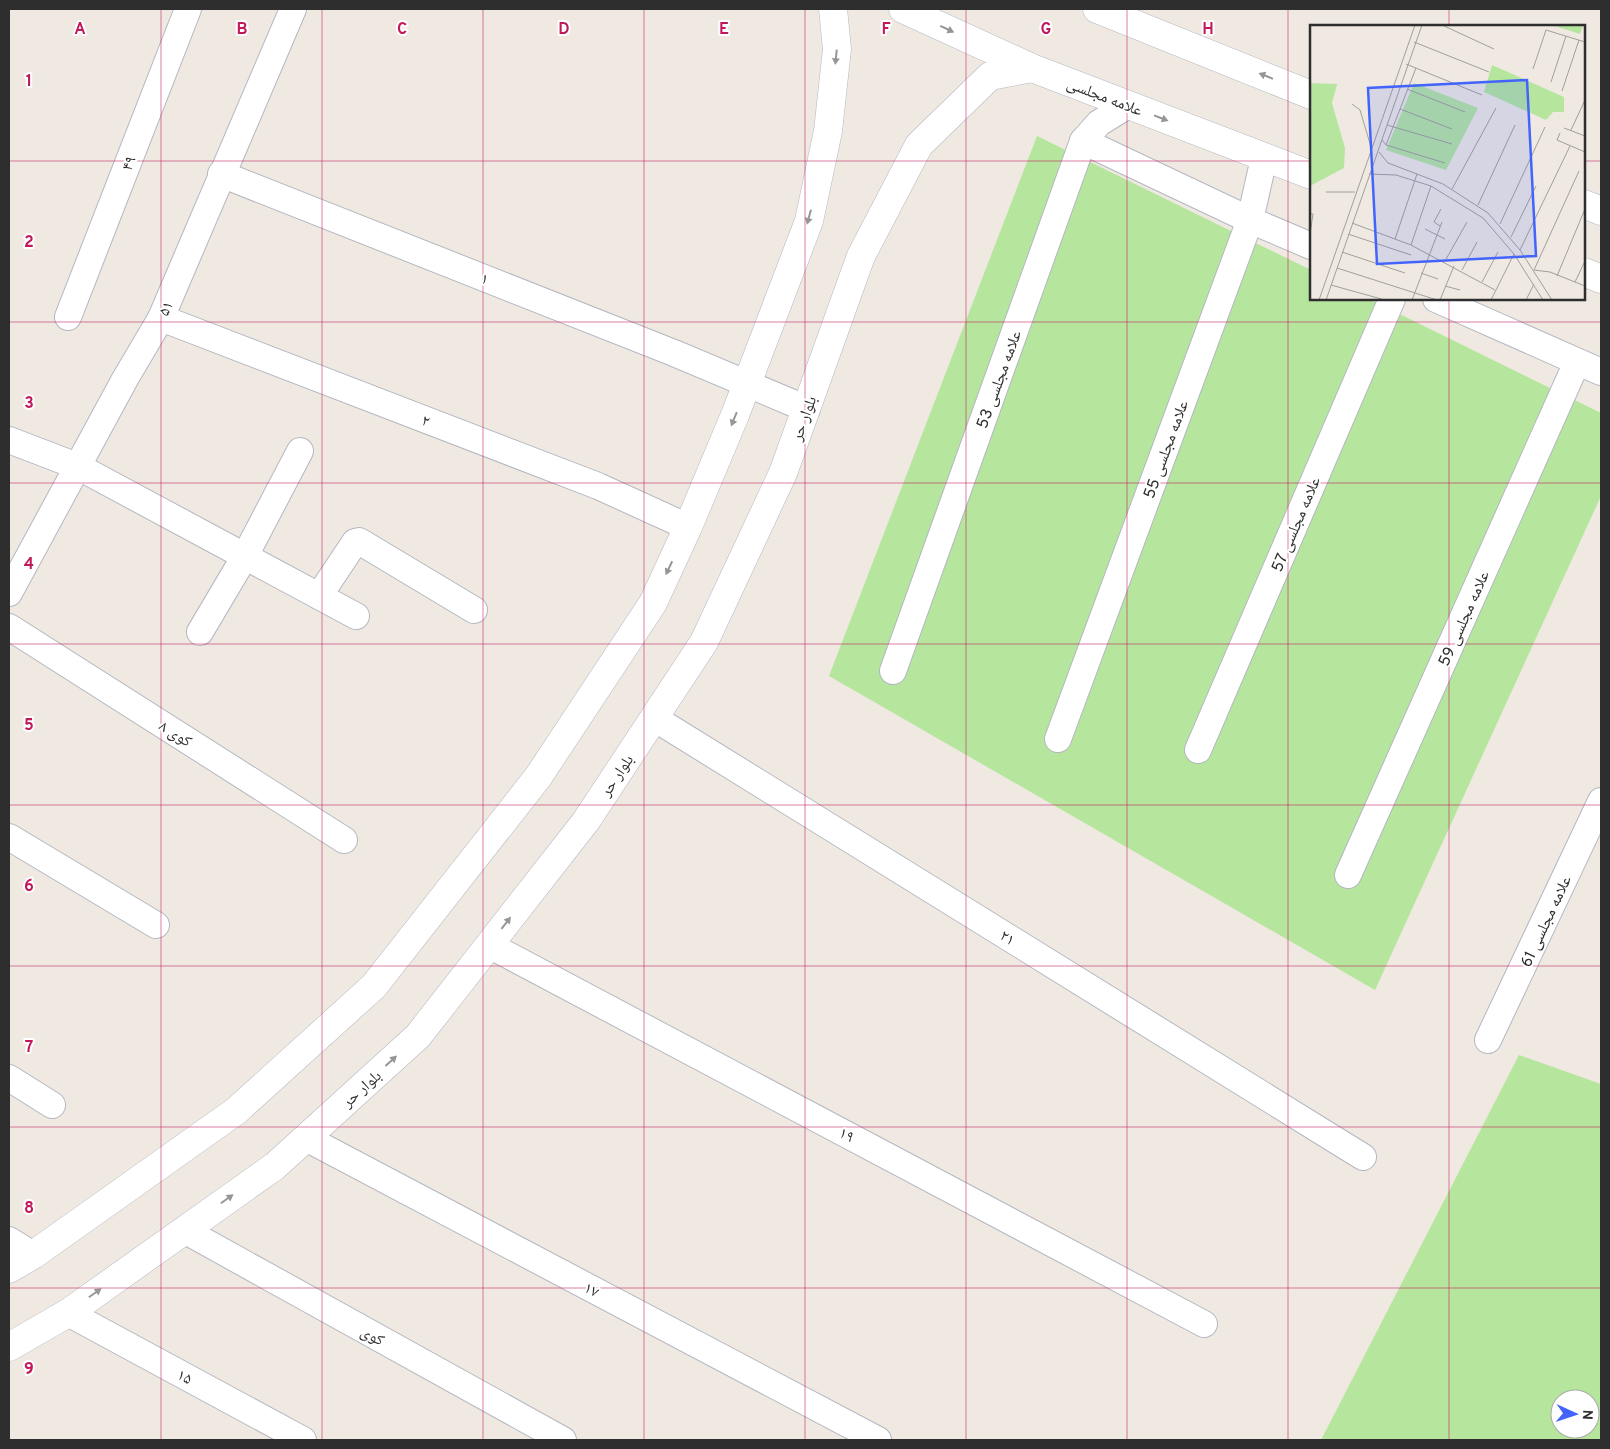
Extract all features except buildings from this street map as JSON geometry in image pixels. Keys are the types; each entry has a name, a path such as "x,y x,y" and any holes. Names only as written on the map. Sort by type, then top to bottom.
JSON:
{"main road":[{"path":"9,1269 33,1255 236,1111 374,986 538,777 653,603 688,527 747,384 809,221 828,131 837,49 833,9"},
{"name":"علامه مجلسی","path":"902,9 1032,68 1310,175"},
{"path":"1097,9 1310,94"},
{"name":"بلوار حر","path":"9,1347 68,1313 275,1166 418,1036 586,821 704,642 782,473 807,409 861,256 920,145 990,76 1032,68"},
{"path":"1585,204 1601,211"},
{"path":"1585,272 1601,279"}],"street":[{"name":"۴۹","path":"68,317 188,9"},
{"name":"۵۱","path":"9,594 125,379 162,318 221,174 293,9"},
{"name":"علامه مجلسی 53","path":"893,671 1083,141 1099,123 1128,105"},
{"path":"1083,141 1250,220 1310,246"},
{"name":"علامه مجلسی 55","path":"1058,739 1250,220 1264,158"},
{"name":"۱","path":"221,174 674,353 807,409"},
{"name":"علامه مجلسی 57","path":"1198,750 1392,300"},
{"path":"1438,300 1601,372"},
{"name":"۲","path":"162,318 598,486 688,527"},
{"name":"علامه مجلسی 59","path":"1348,875 1577,362"},
{"path":"9,440 78,466 356,616"},
{"path":"200,632 245,556 300,450"},
{"path":"319,596 355,542 359,540 474,610"},
{"name":"کوی ۸","path":"9,626 344,840"},
{"name":"۲۱","path":"654,718 1363,1157"},
{"name":"علامه مجلسی 61","path":"1488,1040 1601,801"},
{"path":"9,837 156,925"},
{"name":"۱۹","path":"490,945 1204,1324"},
{"path":"9,1078 52,1105"},
{"name":"۱۷","path":"306,1138 878,1440"},
{"name":"کوی","path":"184,1230 563,1440"},
{"path":"9,1240 33,1255"},
{"name":"۱۵","path":"68,1313 303,1440"}],"green space":[{"path":"1037,136 1310,270 1310,300 1371,300 1601,413 1601,496 1375,990 829,676"},
{"path":"1519,1055 1601,1084 1601,1440 1321,1440"}]}
